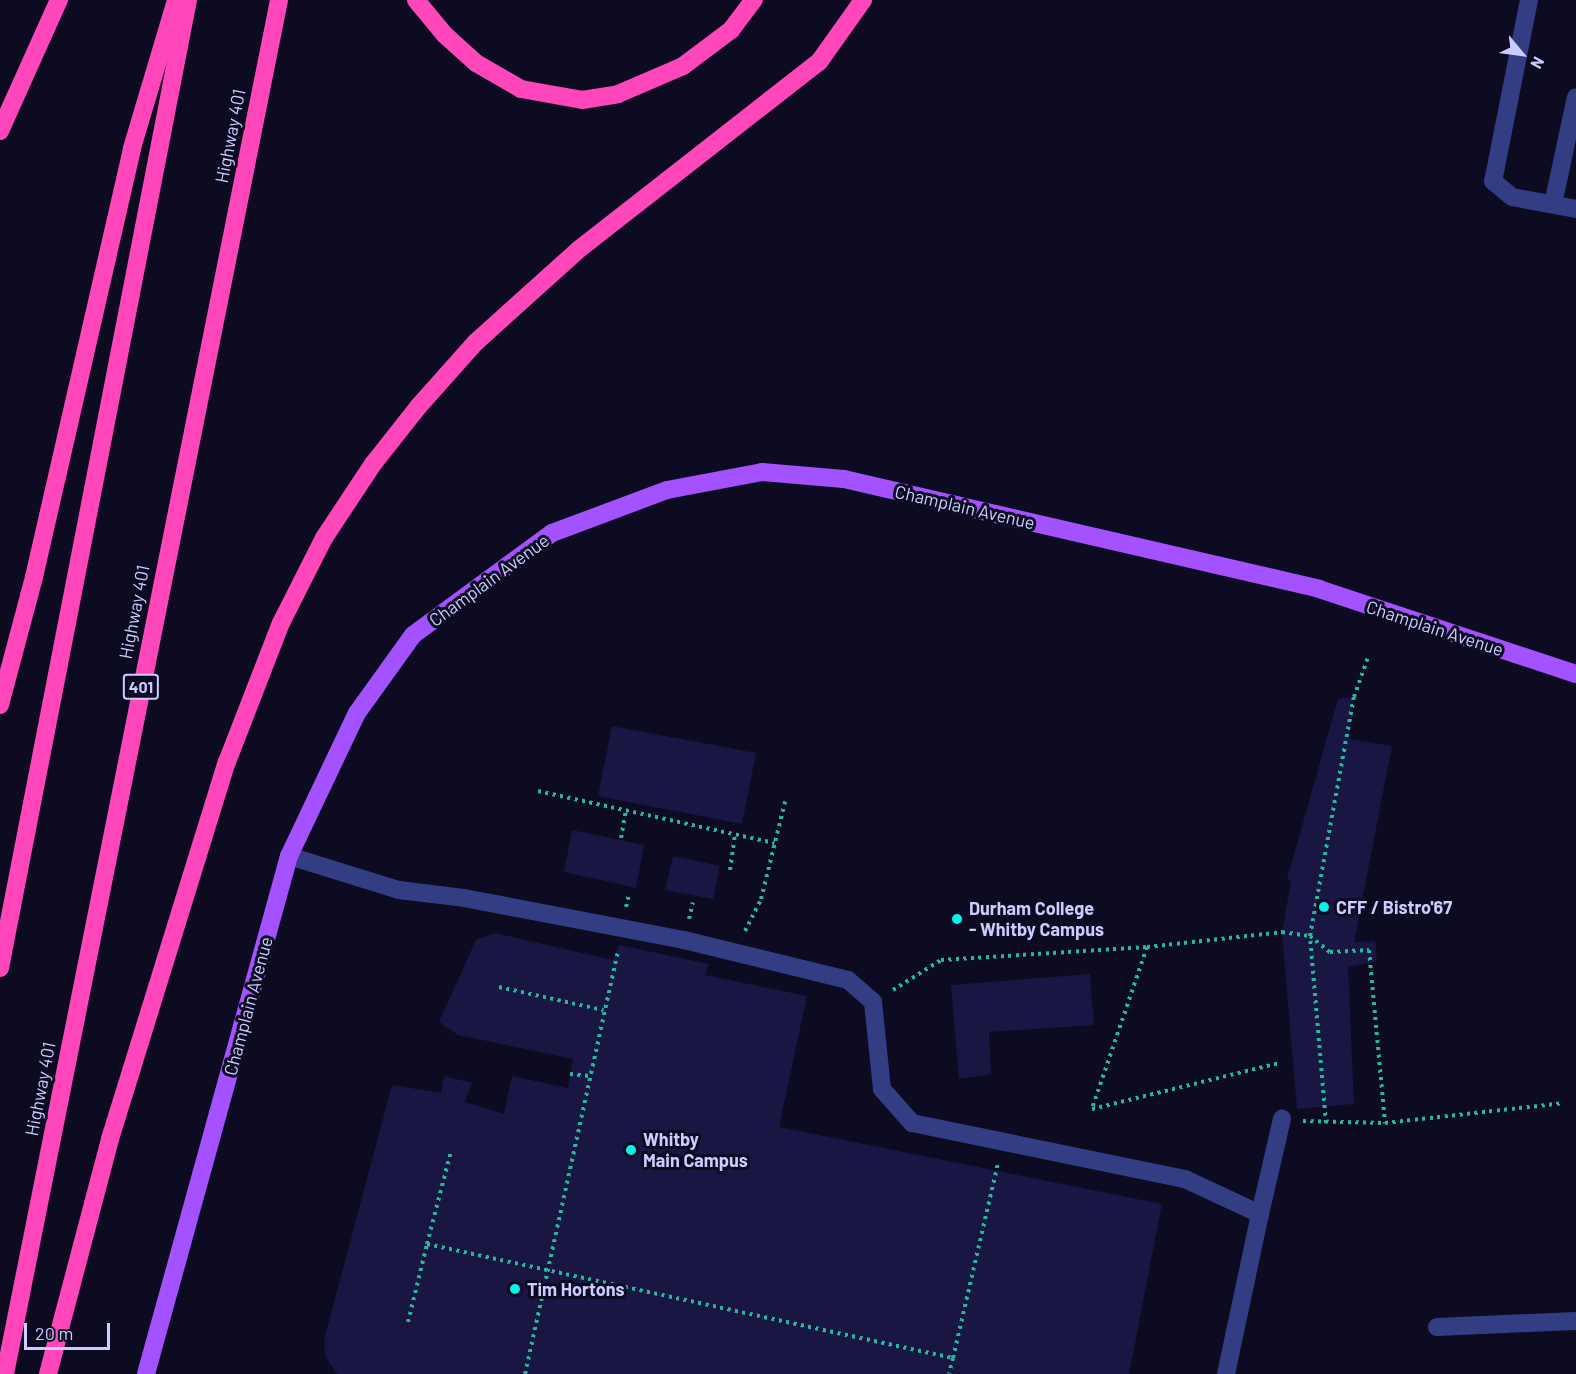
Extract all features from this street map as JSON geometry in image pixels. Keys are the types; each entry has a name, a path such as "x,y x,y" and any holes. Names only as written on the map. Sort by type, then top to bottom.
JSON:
{"highway":[{"path":"0,131 59,0"},
{"path":"0,705 34,577 132,148 176,0"},
{"path":"0,968 188,0"},
{"name":"Highway 401","path":"5,1374 279,0"},
{"path":"416,0 445,35 485,68 521,89 582,100 618,94 683,66 731,30 754,0"},
{"path":"48,1374 110,1138 226,762 281,623 324,538 379,455 476,342 578,250 819,62 863,0"}],"main road":[{"name":"Champlain Avenue","path":"146,1374 289,856 357,713 413,635 552,533 667,490 762,472 843,479 1319,589 1576,674"}],"lane":[{"path":"1529,0 1493,181 1512,197 1576,209"},
{"path":"1552,204 1573,122 1576,98"},
{"path":"289,856 399,890 464,898 735,951 848,980 873,1002 882,1089 912,1123 1185,1179 1260,1214"},
{"path":"1226,1374 1282,1119"},
{"path":"1437,1327 1576,1321"}],"path":[{"path":"1326,1123 1310,936 1354,697 1368,657"},
{"path":"538,791 774,843"},
{"path":"735,951 761,899 786,798"},
{"path":"621,838 626,811"},
{"path":"730,870 735,835"},
{"path":"873,1002 941,960 1147,947 1282,932 1310,936 1330,952 1369,950 1384,1123"},
{"path":"525,1374 619,945"},
{"path":"1147,947 1092,1109 1279,1063"},
{"path":"499,987 603,1010"},
{"path":"570,1074 590,1076"},
{"path":"1282,1119 1326,1123 1384,1123 1562,1103"},
{"path":"408,1322 451,1151"},
{"path":"949,1374 995,1172"},
{"path":"427,1244 953,1358"}],"building":[{"name":"CFF / Bistro'67","path":"1354,697 1349,739 1392,746 1354,942 1375,941 1377,961 1348,967 1354,1104 1297,1109 1282,932 1291,882 1287,879 1338,699"},
{"path":"612,726 756,753 742,824 598,796"},
{"path":"572,830 644,845 636,888 564,872"},
{"path":"673,856 720,866 713,899 665,890"},
{"name":"Whitby Main Campus","path":"495,933 613,960 619,945 709,964 705,975 807,996 779,1127 1162,1204 1129,1374 337,1374 325,1355 324,1340 392,1085 441,1093 444,1076 472,1083 465,1102 504,1114 512,1076 568,1088 573,1059 458,1035 439,1022 476,940"},
{"path":"1090,974 1094,1025 989,1032 991,1074 959,1079 951,985"}],"place":[{"name":"CFF / Bistro'67","path":"1324,907"},
{"name":"Durham College - Whitby Campus","path":"957,919"},
{"name":"Whitby Main Campus","path":"631,1150"},
{"name":"Tim Hortons","path":"515,1289"}]}
